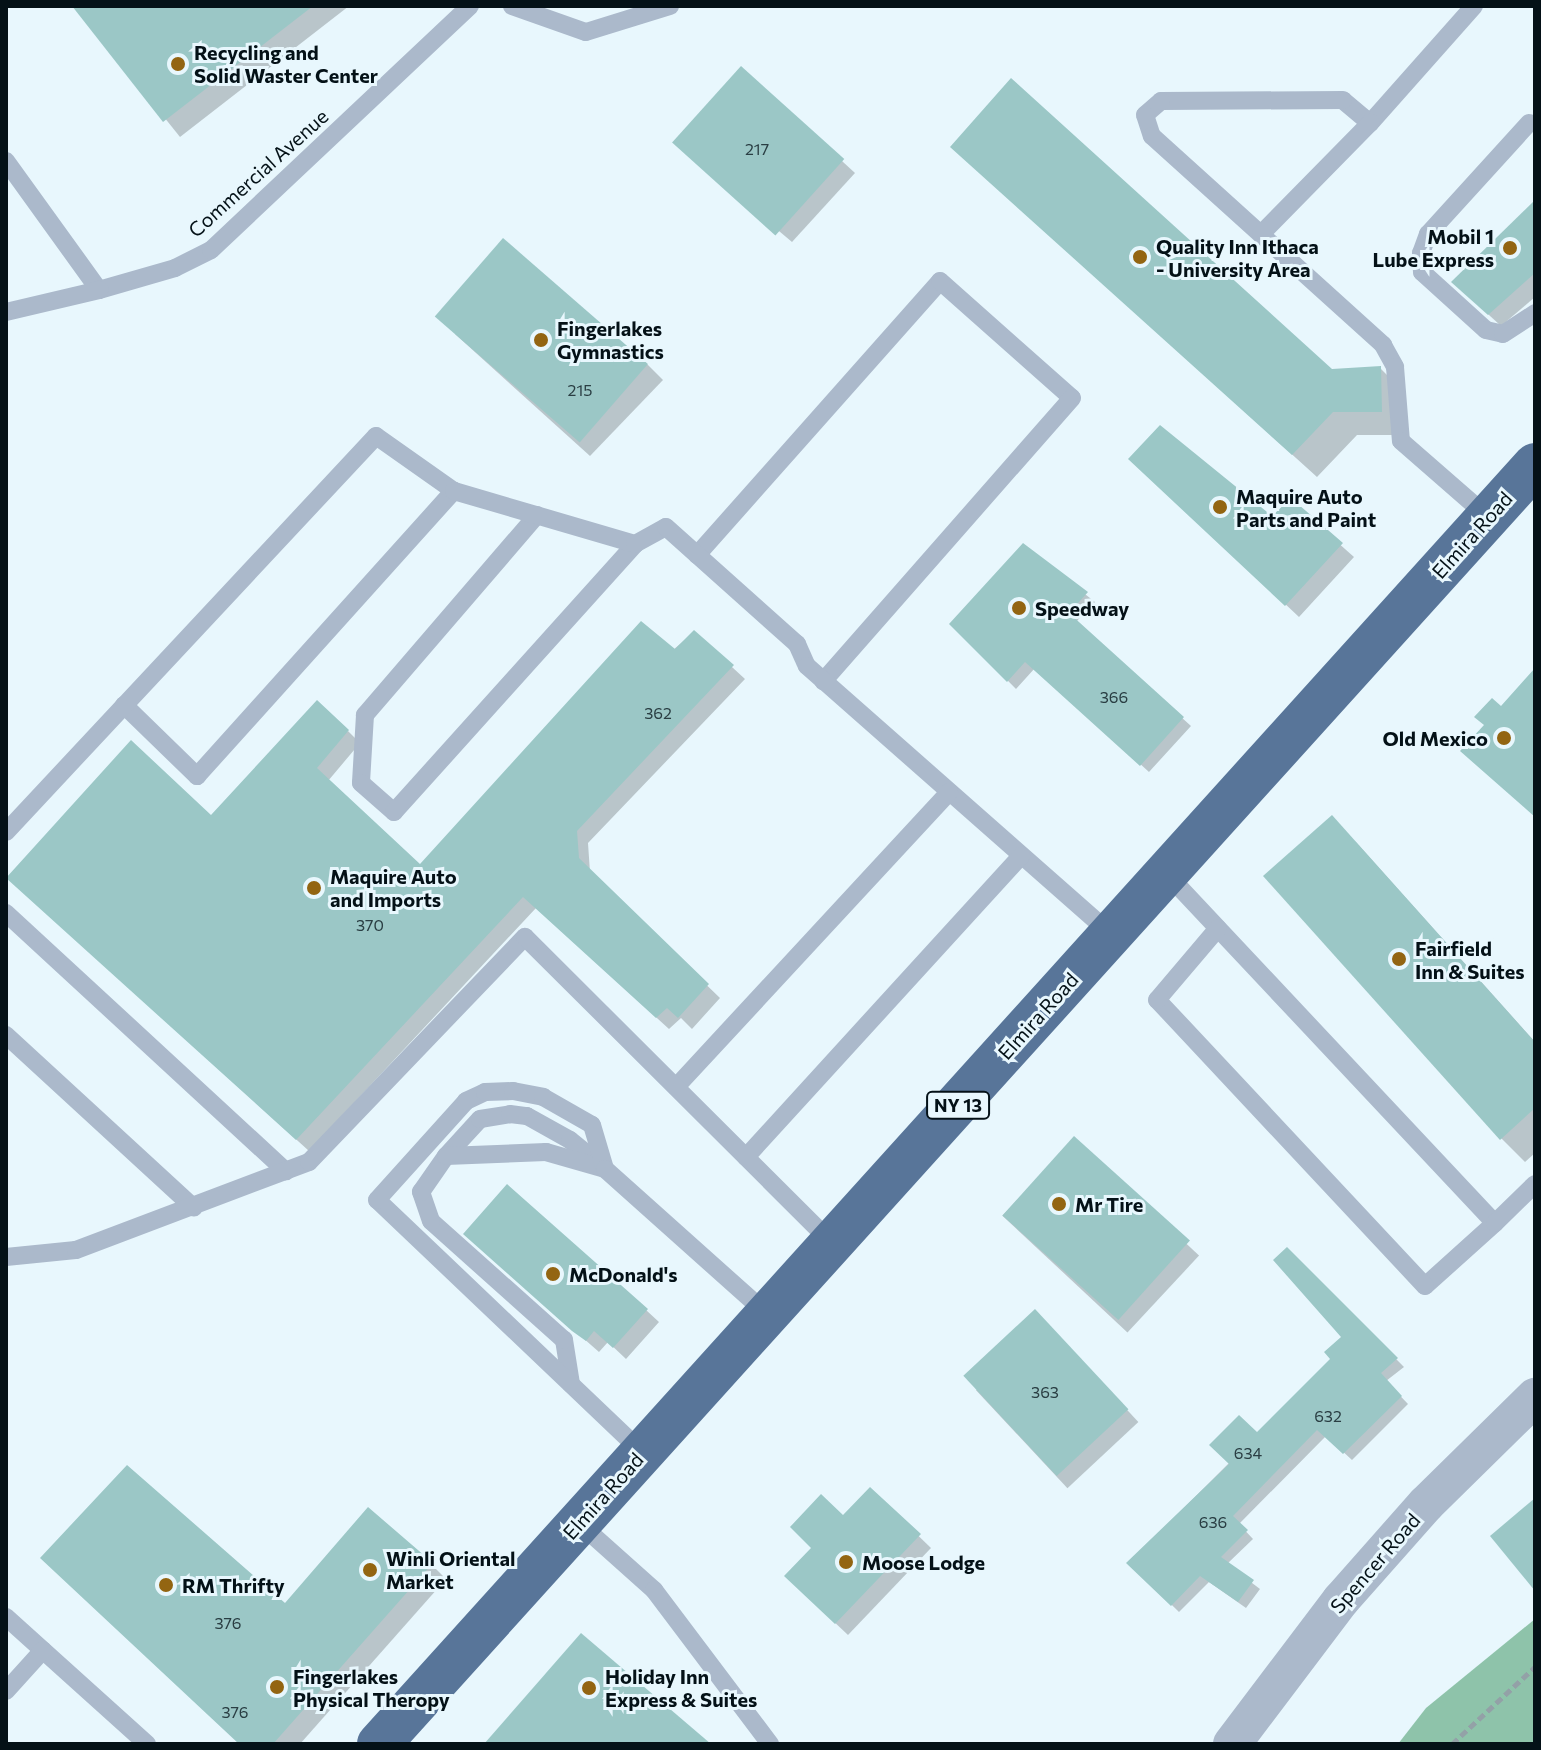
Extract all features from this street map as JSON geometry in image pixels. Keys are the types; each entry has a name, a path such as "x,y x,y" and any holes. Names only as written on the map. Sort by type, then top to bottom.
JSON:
{"highway":[{"name":"Elmira Road","path":"379,1744 1535,465"}],"street":[{"name":"Spencer Road","path":"1232,1744 1341,1600 1426,1504 1535,1397"}],"lane":[{"name":"Commercial Avenue","path":"6,312 175,268 211,250 470,6"},
{"path":"512,6 586,32 670,6"},
{"path":"1261,234 1370,123 1474,6"},
{"path":"1370,123 1343,100 1161,101 1145,115 1152,136 1383,345 1395,367 1401,441 1488,517"},
{"path":"1533,123 1428,234 1421,253 1422,272 1486,330 1503,334 1535,313"},
{"path":"6,161 99,290"},
{"path":"697,555 940,281 1072,398 823,681"},
{"path":"6,832 376,436 454,491 635,544"},
{"path":"124,705 197,776 454,491"},
{"path":"537,515 365,715 361,783 394,812 635,544 666,527 797,644 807,666 823,681 1111,934"},
{"path":"676,1087 949,792"},
{"path":"746,1157 1021,856"},
{"path":"1166,873 1495,1223"},
{"path":"6,913 286,1171"},
{"path":"1218,928 1157,1000 1425,1286 1535,1184"},
{"path":"6,1254 76,1250 194,1208 309,1162 525,937 833,1244"},
{"path":"6,1035 194,1208"},
{"path":"605,1169 592,1125 543,1097 485,1092 466,1101 377,1200 643,1453"},
{"path":"571,1384 564,1340 431,1221 421,1192 446,1156 480,1119 510,1114 527,1116 570,1140 767,1314"},
{"path":"446,1156 546,1152 605,1169"},
{"path":"579,1523 654,1590 770,1744"},
{"path":"6,1617 147,1744"},
{"path":"6,1691 43,1650"}],"path":[{"path":"1452,1744 1535,1667"}],"green space":[{"path":"1535,1619 1535,1744 1398,1744 1426,1708"}],"building":[{"name":"Recycling and Solid Waster Center","path":"72,6 313,6 163,122"},
{"path":"741,66 844,159 775,236 672,143"},
{"name":"Quality Inn Ithaca - University Area","path":"1011,78 1332,369 1381,366 1382,412 1333,412 1292,455 950,147"},
{"name":"Mobil 1 Lube Express","path":"1535,200 1535,273 1488,315 1451,282"},
{"name":"Fingerlakes Gymnastics","path":"503,238 648,364 580,442 435,316"},
{"name":"Maquire Auto Parts and Paint","path":"1160,425 1272,516 1291,498 1343,543 1285,606 1128,459"},
{"path":"1023,543 1088,592 1069,613 1184,717 1140,766 1025,662 1007,682 949,624"},
{"name":"Maquire Auto and Imports","path":"641,621 675,649 694,630 734,665 577,831 579,858 709,984 678,1018 667,1008 656,1018 523,897 296,1140 6,878 131,740 211,815 317,700 349,730 317,768 420,864"},
{"name":"Old Mexico","path":"1535,668 1535,817 1460,751 1484,725 1474,717 1492,698 1501,706"},
{"name":"Fairfield Inn & Suites","path":"1332,815 1535,1042 1535,1108 1500,1140 1263,876"},
{"path":"1074,1136 1190,1240 1118,1320 1002,1216"},
{"name":"McDonald's","path":"507,1184 648,1309 613,1348 594,1331 586,1341 572,1331 463,1234"},
{"path":"1287,1247 1398,1358 1381,1373 1402,1396 1343,1454 1317,1430 1233,1516 1248,1530 1221,1557 1254,1580 1238,1602 1200,1576 1171,1606 1126,1563 1229,1464 1209,1445 1239,1415 1257,1432 1330,1359 1324,1352 1341,1337 1273,1260"},
{"path":"1035,1309 1128,1409 1057,1476 963,1376"},
{"path":"127,1465 285,1603 368,1507 433,1563 273,1744 239,1744 40,1558"},
{"name":"Moose Lodge","path":"870,1487 921,1534 835,1624 784,1576 811,1548 790,1527 821,1494 843,1515"},
{"path":"1535,1498 1535,1591 1490,1536"},
{"name":"Holiday Inn Express & Suites","path":"581,1633 711,1744 484,1744"}],"place":[{"name":"Recycling and Solid Waster Center","path":"178,64"},
{"name":"Mobil 1 Lube Express","path":"1510,248"},
{"name":"Quality Inn Ithaca - University Area","path":"1140,257"},
{"name":"Fingerlakes Gymnastics","path":"541,340"},
{"name":"Maquire Auto Parts and Paint","path":"1220,507"},
{"name":"Speedway","path":"1019,608"},
{"name":"Old Mexico","path":"1504,738"},
{"name":"Maquire Auto and Imports","path":"314,888"},
{"name":"Fairfield Inn & Suites","path":"1399,959"},
{"name":"Mr Tire","path":"1059,1204"},
{"name":"McDonald's","path":"553,1274"},
{"name":"Moose Lodge","path":"846,1562"},
{"name":"Winli Oriental Market","path":"370,1570"},
{"name":"RM Thrifty","path":"166,1585"},
{"name":"Fingerlakes Physical Theropy","path":"277,1687"},
{"name":"Holiday Inn Express & Suites","path":"589,1688"}]}
